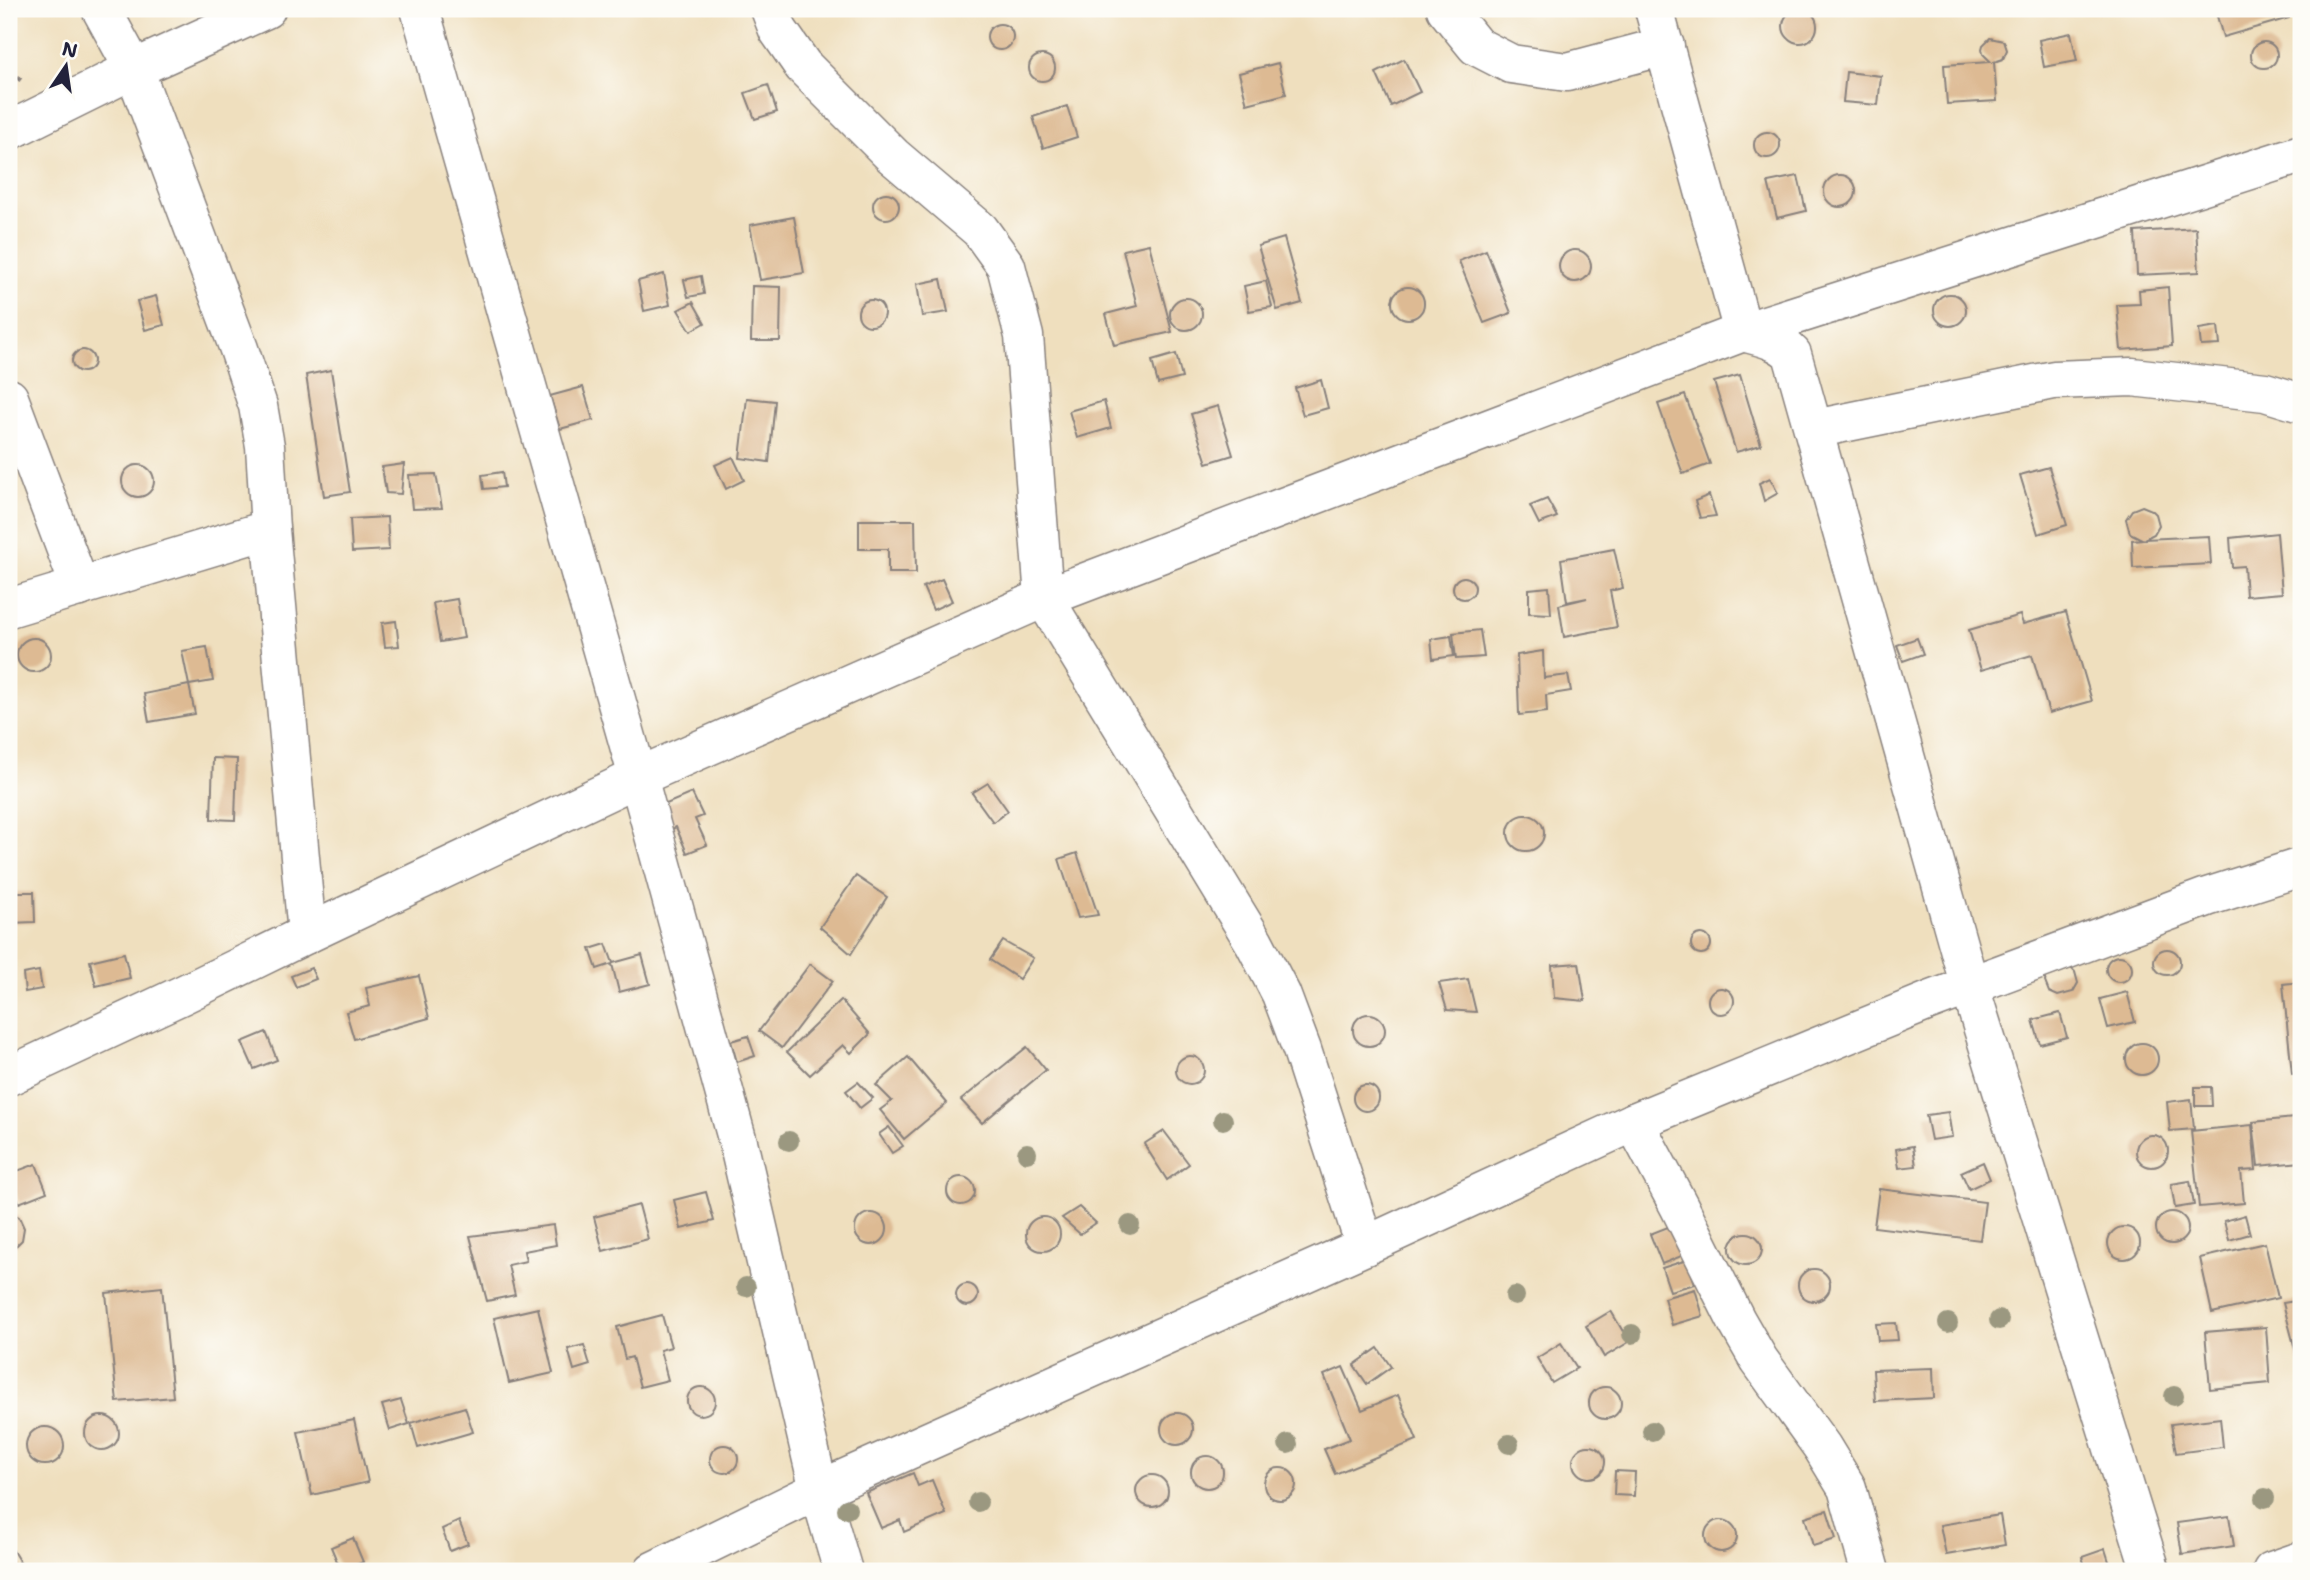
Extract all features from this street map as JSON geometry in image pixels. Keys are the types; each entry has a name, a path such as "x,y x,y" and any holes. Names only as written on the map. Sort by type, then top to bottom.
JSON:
{"street":[{"path":"101,9 134,69 258,406 265,446 270,529 307,933"},
{"path":"9,131 134,69 267,9"},
{"path":"420,9 638,777 739,1146 820,1490 843,1571"},
{"path":"770,9 778,30 803,65 893,156 980,230 1006,266 1024,336 1044,598 1254,942 1281,994 1302,1050 1365,1246"},
{"path":"1446,9 1476,46 1511,64 1567,72 1665,47"},
{"path":"1654,9 1743,332"},
{"path":"9,1076 638,777 1044,598 1743,332 2301,154"},
{"path":"1743,332 1775,341 1785,346 1792,354 1970,987 2151,1571"},
{"path":"1814,429 2054,380 2132,377 2265,392 2301,403"},
{"path":"9,398 80,587"},
{"path":"9,608 270,529"},
{"path":"653,1571 820,1490 1365,1246 1634,1122 1928,1001 2207,897 2301,867"},
{"path":"1634,1122 1759,1360 1822,1447 1847,1488 1870,1571"},
{"path":"2272,1571 2301,1561"}],"building":[{"path":"1800,9 1812,14 1817,26 1812,38 1800,43 1788,38 1783,26 1788,14"},
{"path":"2215,9 2287,9 2289,18 2223,37"},
{"path":"1000,24 1009,28 1013,37 1009,46 1000,50 991,46 987,37 991,28"},
{"path":"2071,33 2077,61 2044,67 2039,40"},
{"path":"1990,38 2004,41 2007,50 2003,59 1994,62 1997,101 1947,104 1944,65 1991,62 1982,49"},
{"path":"2264,42 2273,46 2277,55 2273,64 2264,68 2255,64 2251,55 2255,46"},
{"path":"1042,55 1051,59 1055,68 1051,77 1042,81 1033,77 1029,68 1033,59"},
{"path":"1404,59 1420,92 1391,106 1376,73"},
{"path":"1278,63 1286,94 1247,104 1239,73"},
{"path":"1846,72 1881,76 1878,105 1843,102"},
{"path":"768,85 777,112 755,119 745,93"},
{"path":"1067,106 1077,137 1043,148 1033,117"},
{"path":"1767,132 1776,136 1780,145 1776,154 1767,158 1758,154 1754,145 1758,136"},
{"path":"1840,175 1851,180 1856,191 1851,202 1840,207 1829,202 1824,191 1829,180"},
{"path":"1798,176 1806,211 1777,218 1768,182"},
{"path":"886,193 895,197 899,206 895,215 886,219 877,215 873,206 877,197"},
{"path":"794,217 804,273 760,280 750,225"},
{"path":"2196,228 2199,272 2137,275 2135,232"},
{"path":"1284,238 1302,303 1277,310 1258,246"},
{"path":"1149,244 1172,332 1114,345 1106,314 1137,306 1123,250"},
{"path":"1486,250 1511,313 1484,323 1459,261"},
{"path":"1575,250 1587,254 1591,266 1587,278 1575,282 1563,278 1559,266 1563,254"},
{"path":"664,274 670,305 644,311 638,281"},
{"path":"701,276 704,294 688,297 684,280"},
{"path":"941,279 948,312 922,316 917,284"},
{"path":"1266,281 1272,307 1249,311 1244,286"},
{"path":"752,286 781,287 780,341 751,341"},
{"path":"1408,287 1420,291 1424,303 1420,315 1408,319 1396,315 1392,303 1396,291"},
{"path":"2168,287 2172,346 2121,350 2117,305 2140,304 2139,290"},
{"path":"1950,294 1961,299 1966,310 1961,321 1950,326 1939,321 1934,310 1939,299"},
{"path":"156,296 164,325 145,330 137,301"},
{"path":"1186,298 1198,302 1202,314 1198,326 1186,330 1174,326 1170,314 1174,302"},
{"path":"871,300 880,304 884,313 880,322 871,326 862,322 858,313 862,304"},
{"path":"693,302 705,323 691,331 678,310"},
{"path":"2218,326 2220,345 2201,346 2199,329"},
{"path":"79,350 87,350 94,357 94,365 87,372 79,372 72,365 72,357"},
{"path":"1176,354 1182,378 1158,384 1152,361"},
{"path":"331,370 350,492 324,496 306,375"},
{"path":"1740,375 1761,445 1736,452 1714,382"},
{"path":"1321,380 1328,408 1303,415 1295,388"},
{"path":"583,387 593,420 560,429 550,396"},
{"path":"1685,395 1710,464 1683,474 1658,404"},
{"path":"747,398 775,401 769,462 740,458"},
{"path":"1104,401 1111,428 1077,438 1069,411"},
{"path":"1218,406 1233,455 1207,463 1191,414"},
{"path":"733,457 744,480 726,489 715,465"},
{"path":"404,464 401,494 386,493 382,467"},
{"path":"138,465 149,470 154,481 149,492 138,497 127,492 122,481 127,470"},
{"path":"2049,467 2067,525 2038,534 2020,475"},
{"path":"502,472 504,487 484,489 482,475"},
{"path":"436,474 442,508 412,509 409,475"},
{"path":"1770,478 1778,493 1764,501 1759,483"},
{"path":"1709,495 1716,516 1700,518 1695,501"},
{"path":"1547,499 1557,517 1539,524 1530,506"},
{"path":"2142,506 2156,514 2159,525 2154,534 2144,539 2209,536 2211,564 2133,568 2132,540 2142,539 2130,533 2126,519 2132,510"},
{"path":"387,517 389,550 352,552 350,519"},
{"path":"859,520 915,520 916,573 888,573 888,549 859,549"},
{"path":"2277,533 2282,593 2246,596 2244,566 2232,567 2230,538"},
{"path":"1614,549 1623,588 1610,591 1617,627 1564,637 1559,605 1587,598 1567,602 1561,559"},
{"path":"1464,577 1472,580 1475,588 1472,596 1464,599 1456,596 1453,588 1456,580"},
{"path":"942,579 952,601 933,610 923,587"},
{"path":"1549,587 1551,614 1529,613 1529,589"},
{"path":"457,599 464,638 440,642 433,603"},
{"path":"2066,612 2092,701 2049,713 2032,655 1981,670 1969,630 2020,615 2023,624"},
{"path":"396,621 399,646 385,647 382,623"},
{"path":"1480,630 1484,657 1456,659 1453,633"},
{"path":"1451,636 1454,656 1433,659 1431,639"},
{"path":"34,638 46,643 51,655 46,667 34,672 22,667 17,655 22,643"},
{"path":"1917,638 1923,654 1903,661 1897,645"},
{"path":"207,647 213,681 189,685 182,651"},
{"path":"1543,651 1544,678 1568,675 1571,691 1546,695 1547,712 1519,715 1517,655"},
{"path":"189,685 195,714 149,722 144,694"},
{"path":"213,758 237,759 235,820 211,819"},
{"path":"988,783 1008,811 993,822 972,793"},
{"path":"692,793 703,816 695,819 707,845 687,853 676,827 669,831 659,807"},
{"path":"1526,815 1539,820 1544,833 1539,846 1526,851 1513,846 1508,833 1513,820"},
{"path":"1077,853 1098,915 1078,918 1059,859"},
{"path":"856,876 887,897 851,954 820,927"},
{"path":"9,892 34,892 35,922 9,923"},
{"path":"1701,934 1708,937 1711,944 1708,951 1701,954 1694,951 1691,944 1694,937"},
{"path":"1003,941 1033,958 1019,979 990,960"},
{"path":"606,944 613,963 642,955 650,984 619,992 612,964 597,969 590,949"},
{"path":"2167,949 2176,953 2180,962 2176,971 2167,975 2158,971 2154,962 2158,953"},
{"path":"124,953 130,978 96,986 90,961"},
{"path":"2119,956 2128,960 2132,969 2128,978 2119,982 2110,978 2106,969 2110,960"},
{"path":"1579,963 1585,1001 1554,998 1552,965"},
{"path":"810,964 833,981 782,1048 759,1031"},
{"path":"311,968 316,979 296,987 291,976"},
{"path":"2071,968 2078,983 2073,992 2058,996 2049,992 2046,977"},
{"path":"39,971 42,989 25,992 23,974"},
{"path":"419,976 429,1018 354,1039 346,1012 370,1006 366,988"},
{"path":"1468,979 1476,1012 1447,1010 1439,983"},
{"path":"2301,982 2301,1073 2292,1074 2283,984"},
{"path":"1721,988 1730,992 1734,1001 1730,1010 1721,1014 1712,1010 1708,1001 1712,992"},
{"path":"2127,992 2135,1022 2108,1028 2100,999"},
{"path":"841,1000 870,1034 851,1053 843,1045 810,1075 787,1052"},
{"path":"2060,1013 2067,1037 2040,1044 2033,1020"},
{"path":"1369,1014 1381,1018 1385,1030 1381,1042 1369,1046 1357,1042 1353,1030 1357,1018"},
{"path":"266,1032 277,1060 254,1069 242,1042"},
{"path":"748,1036 755,1056 737,1062 731,1041"},
{"path":"2142,1043 2153,1048 2158,1059 2153,1070 2142,1075 2131,1070 2126,1059 2131,1048"},
{"path":"1027,1047 1046,1070 982,1123 961,1100"},
{"path":"1190,1056 1200,1060 1204,1070 1200,1080 1190,1084 1180,1080 1176,1070 1180,1060"},
{"path":"908,1057 947,1103 904,1139 880,1110 892,1101 876,1085"},
{"path":"858,1082 873,1098 860,1108 846,1091"},
{"path":"1366,1085 1375,1089 1379,1098 1375,1107 1366,1111 1357,1107 1353,1098 1357,1089"},
{"path":"2195,1087 2211,1087 2212,1106 2195,1106"},
{"path":"2191,1099 2194,1129 2170,1131 2167,1102"},
{"path":"1948,1112 1952,1137 1931,1140 1926,1115"},
{"path":"2301,1118 2301,1162 2258,1166 2253,1122"},
{"path":"2252,1125 2256,1170 2241,1171 2244,1203 2199,1207 2191,1131"},
{"path":"889,1127 903,1146 892,1153 879,1134"},
{"path":"1164,1131 1189,1164 1167,1180 1144,1144"},
{"path":"2152,1135 2163,1140 2168,1151 2163,1162 2152,1167 2141,1162 2136,1151 2141,1140"},
{"path":"1913,1146 1916,1166 1899,1168 1896,1149"},
{"path":"1983,1162 1990,1179 1969,1189 1961,1172"},
{"path":"36,1164 47,1192 19,1203 9,1174"},
{"path":"961,1177 971,1181 975,1191 971,1201 961,1205 951,1201 947,1191 951,1181"},
{"path":"2190,1181 2194,1205 2175,1208 2171,1184"},
{"path":"1879,1189 1985,1202 1980,1240 1874,1227"},
{"path":"706,1192 714,1221 681,1229 674,1200"},
{"path":"639,1205 648,1239 603,1251 594,1217"},
{"path":"1079,1207 1096,1223 1080,1234 1062,1218"},
{"path":"9,1212 19,1217 24,1228 22,1240 9,1249"},
{"path":"2172,1212 2183,1217 2188,1228 2183,1239 2172,1244 2161,1239 2156,1228 2161,1217"},
{"path":"871,1213 882,1218 887,1229 882,1240 871,1245 860,1240 855,1229 860,1218"},
{"path":"2245,1215 2250,1234 2229,1240 2224,1221"},
{"path":"1043,1217 1055,1222 1060,1234 1055,1246 1043,1251 1031,1246 1026,1234 1031,1222"},
{"path":"553,1225 556,1245 524,1251 526,1261 508,1265 515,1295 487,1301 470,1236"},
{"path":"1673,1225 1684,1255 1662,1264 1650,1234"},
{"path":"2124,1227 2135,1232 2140,1243 2135,1254 2124,1259 2113,1254 2108,1243 2113,1232"},
{"path":"1746,1233 1757,1238 1762,1249 1757,1260 1746,1265 1735,1260 1730,1249 1735,1238"},
{"path":"2265,1243 2278,1298 2212,1313 2200,1258"},
{"path":"1687,1260 1695,1284 1670,1291 1662,1268"},
{"path":"1814,1269 1825,1274 1830,1285 1825,1296 1814,1301 1803,1296 1798,1285 1803,1274"},
{"path":"967,1284 975,1287 978,1295 975,1303 967,1306 959,1303 956,1295 959,1287"},
{"path":"162,1287 173,1397 117,1402 106,1293"},
{"path":"1695,1289 1703,1316 1672,1325 1664,1298"},
{"path":"2301,1300 2301,1368 2300,1368 2283,1303"},
{"path":"538,1308 553,1373 509,1383 494,1318"},
{"path":"1611,1311 1629,1342 1604,1357 1586,1326"},
{"path":"662,1315 671,1347 660,1350 668,1380 640,1387 632,1357 625,1359 617,1327"},
{"path":"1896,1323 1898,1340 1878,1341 1876,1324"},
{"path":"2266,1327 2270,1383 2210,1389 2205,1332"},
{"path":"1561,1343 1577,1368 1552,1383 1537,1358"},
{"path":"584,1345 590,1365 574,1370 568,1349"},
{"path":"1378,1348 1391,1367 1367,1384 1354,1365"},
{"path":"1343,1367 1362,1410 1398,1395 1417,1440 1335,1474 1324,1449 1350,1439 1324,1375"},
{"path":"1933,1368 1934,1398 1875,1401 1873,1370"},
{"path":"701,1387 711,1391 715,1401 711,1411 701,1415 691,1411 687,1401 691,1391"},
{"path":"1605,1387 1616,1392 1621,1403 1616,1414 1605,1419 1594,1414 1589,1403 1594,1392"},
{"path":"401,1400 409,1424 390,1430 382,1405"},
{"path":"465,1407 473,1432 418,1448 411,1423"},
{"path":"1177,1413 1188,1418 1193,1429 1188,1440 1177,1445 1166,1440 1161,1429 1166,1418"},
{"path":"102,1416 114,1421 119,1433 114,1445 102,1450 90,1445 85,1433 90,1421"},
{"path":"2220,1418 2223,1447 2176,1453 2171,1424"},
{"path":"354,1420 368,1482 312,1495 298,1432"},
{"path":"45,1427 58,1433 64,1446 58,1459 45,1465 32,1459 26,1446 32,1433"},
{"path":"724,1445 734,1449 738,1459 734,1469 724,1473 714,1469 710,1459 714,1449"},
{"path":"1589,1446 1600,1451 1605,1462 1600,1473 1589,1478 1578,1473 1573,1462 1578,1451"},
{"path":"1207,1456 1218,1461 1223,1472 1218,1483 1207,1488 1196,1483 1191,1472 1196,1461"},
{"path":"1280,1468 1291,1473 1296,1484 1291,1495 1280,1500 1269,1495 1264,1484 1269,1473"},
{"path":"1615,1471 1635,1472 1634,1496 1614,1495"},
{"path":"913,1473 918,1486 932,1480 946,1514 904,1532 900,1520 881,1528 866,1493"},
{"path":"1152,1475 1163,1480 1168,1491 1163,1502 1152,1507 1141,1502 1136,1491 1141,1480"},
{"path":"1827,1510 1836,1539 1813,1546 1805,1517"},
{"path":"2000,1515 2005,1545 1946,1555 1940,1525"},
{"path":"2229,1516 2234,1546 2182,1554 2177,1523"},
{"path":"1721,1520 1732,1525 1737,1536 1732,1547 1721,1552 1710,1547 1705,1536 1710,1525"},
{"path":"459,1521 468,1544 450,1551 442,1529"},
{"path":"353,1538 363,1562 341,1571 331,1547"},
{"path":"9,1544 25,1571 9,1571"},
{"path":"2105,1549 2112,1571 2087,1571 2082,1557"}]}
